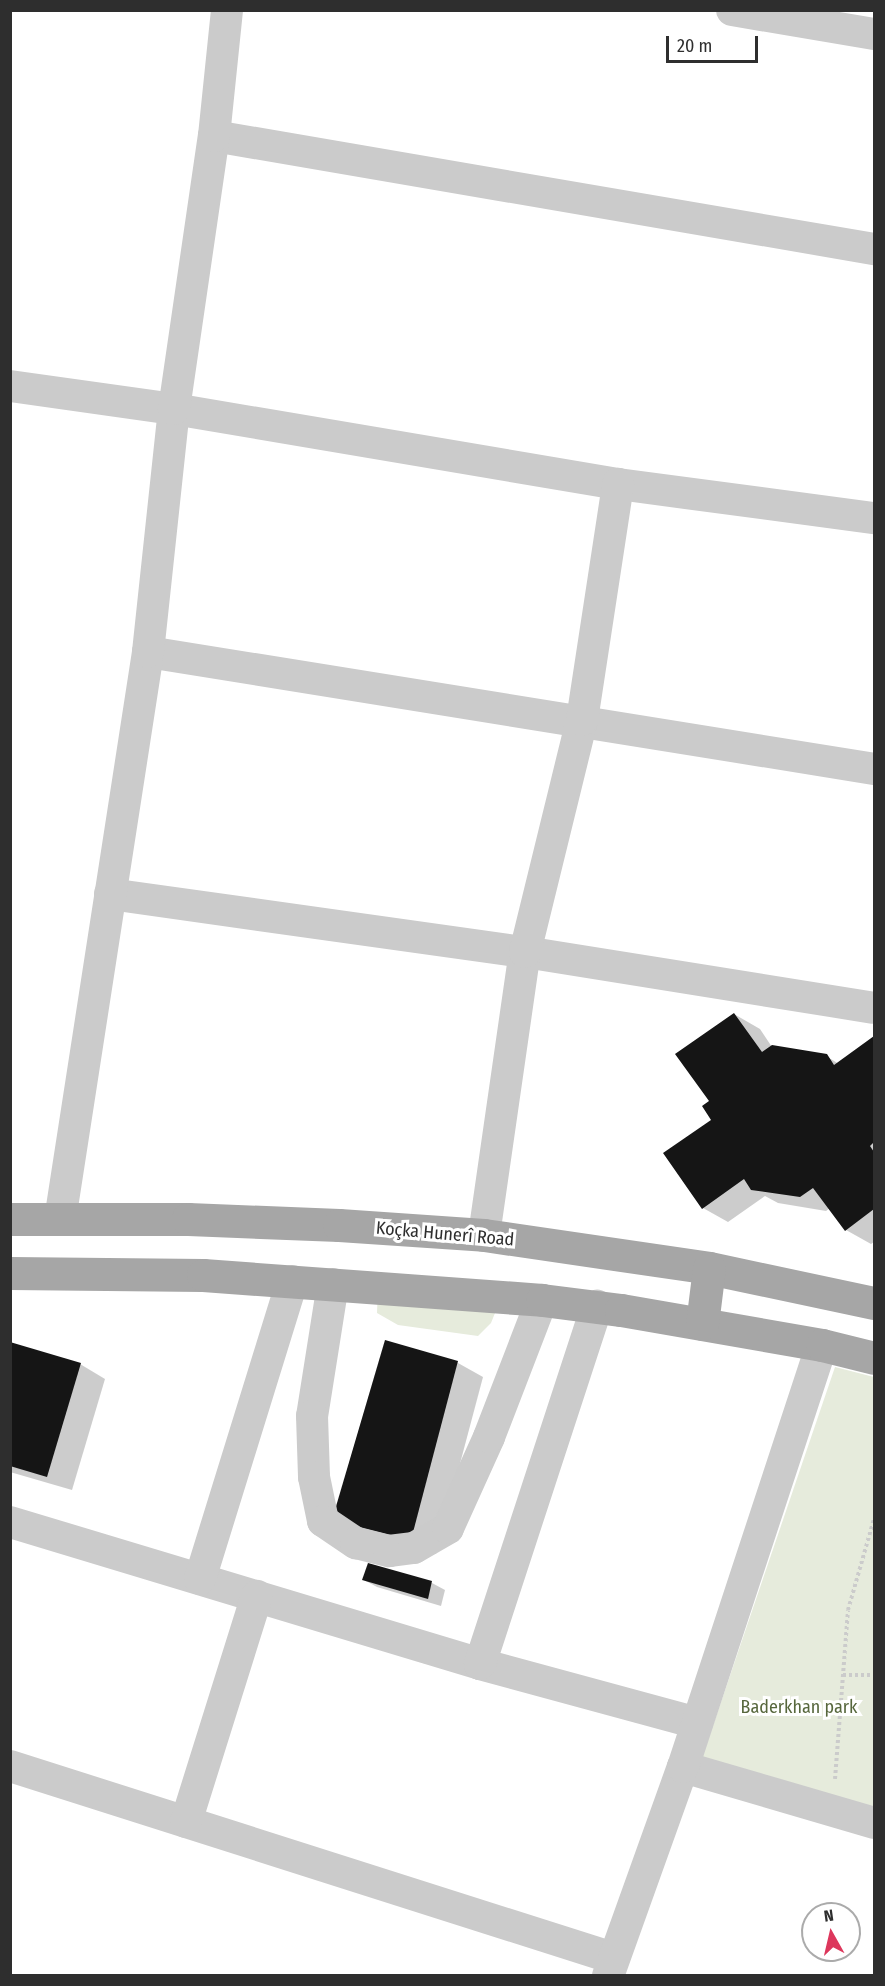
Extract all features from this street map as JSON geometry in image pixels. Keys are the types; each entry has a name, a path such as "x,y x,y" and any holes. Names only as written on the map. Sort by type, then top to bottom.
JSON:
{"main road":[{"name":"Koçka Hunerî Road","path":"10,1219 188,1219 339,1225 484,1235 709,1268 874,1303"},
{"path":"702,1324 709,1268"},
{"path":"10,1273 158,1274 292,1281 542,1300 597,1306 702,1324 874,1358"}],"street":[{"path":"60,1220 148,652 174,409 214,136 227,10"},
{"path":"732,10 874,34"},
{"path":"214,136 874,249"},
{"path":"10,386 174,409 618,484 874,518"},
{"path":"484,1235 525,952 582,720 618,484"},
{"path":"148,652 874,768"},
{"path":"110,894 525,952 874,1008"},
{"path":"200,1580 292,1281"},
{"path":"333,1284 312,1416 314,1477 323,1521 356,1543 389,1551 414,1548 448,1528 489,1437 542,1300"},
{"path":"480,1664 597,1306"},
{"path":"10,1766 186,1822 611,1967 697,1723 822,1346"},
{"path":"10,1522 480,1664 697,1723"},
{"path":"186,1822 257,1596"},
{"path":"682,1767 874,1823"}],"path":[{"path":"834,1786 848,1610 874,1519"},
{"path":"843,1674 874,1675"}],"green space":[{"path":"378,1286 499,1303 491,1323 478,1336 398,1325 377,1313"},
{"name":"Baderkhan park","path":"835,1367 874,1377 874,1809 702,1758"}],"building":[{"path":"734,1013 762,1052 772,1045 827,1054 834,1065 874,1036 874,1142 870,1146 874,1152 874,1209 845,1231 813,1188 800,1197 751,1190 744,1179 702,1209 663,1153 711,1120 702,1106 709,1101 675,1054"},
{"path":"385,1340 458,1361 411,1540 332,1520"},
{"path":"10,1342 81,1363 47,1477 10,1466"},
{"path":"368,1563 432,1581 428,1599 362,1580"}]}
